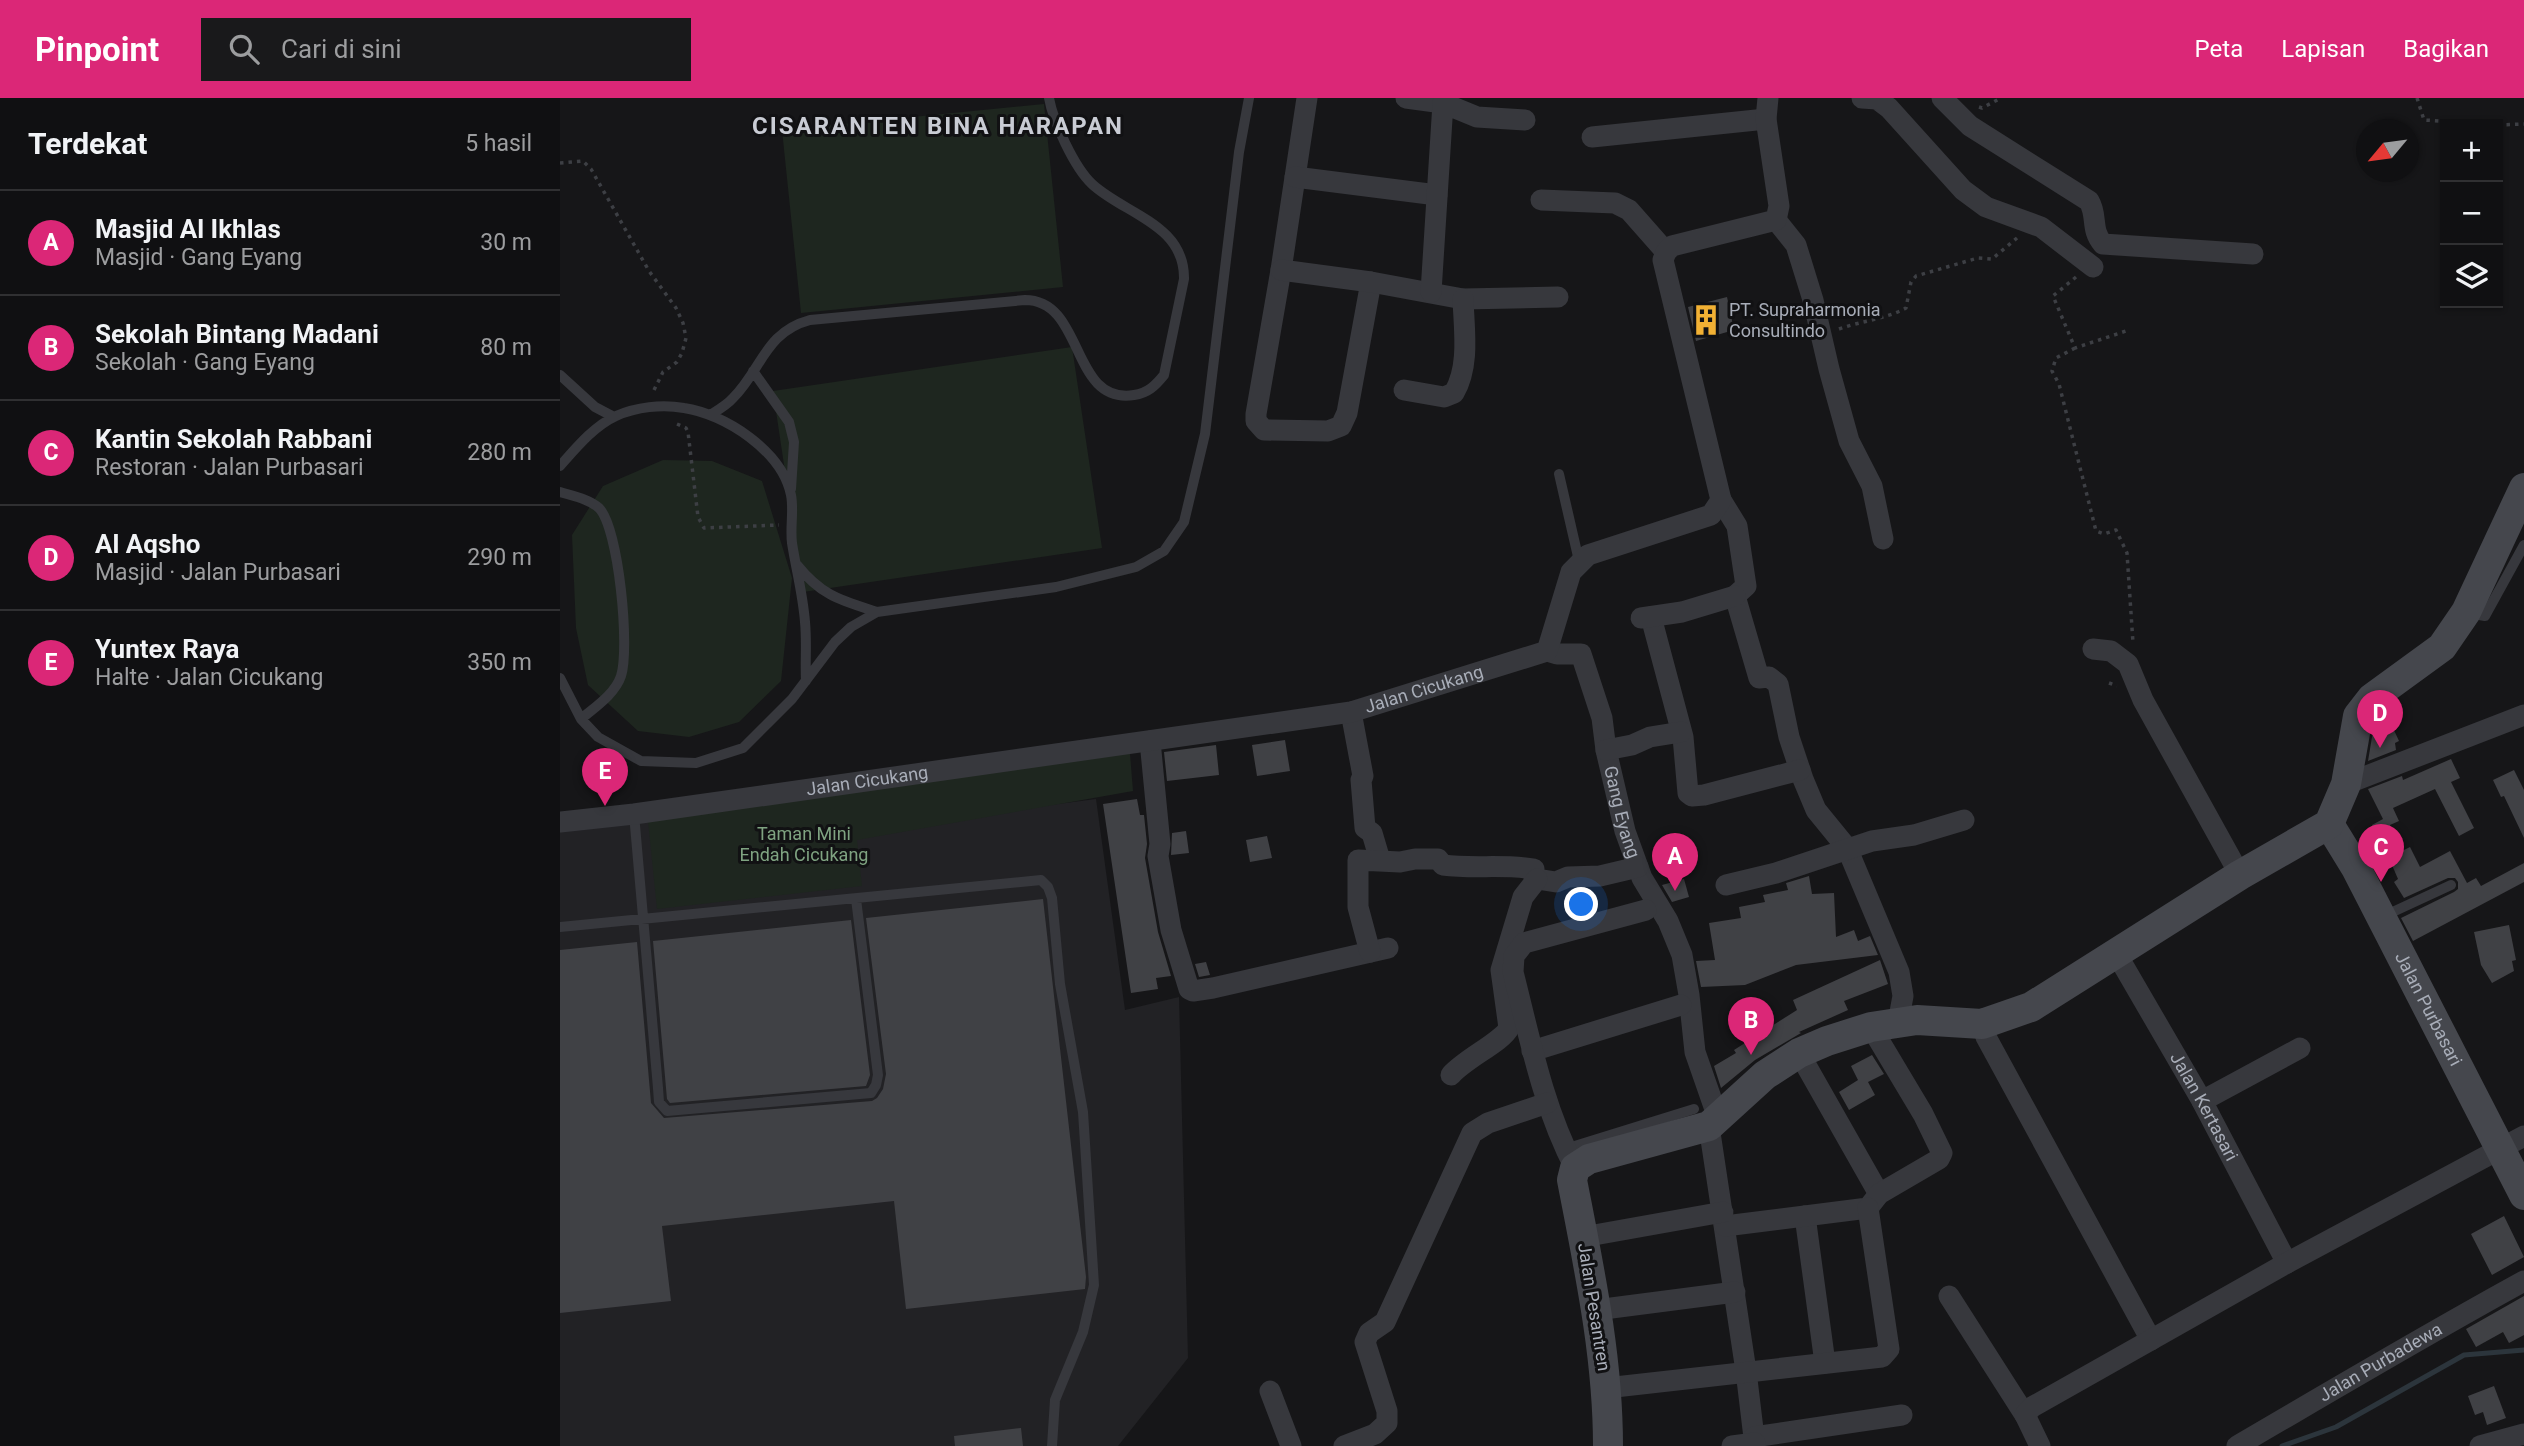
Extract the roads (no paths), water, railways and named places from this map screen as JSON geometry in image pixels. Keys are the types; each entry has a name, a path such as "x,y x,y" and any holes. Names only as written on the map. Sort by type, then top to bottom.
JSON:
{"street":[{"path":"1307,98 1256,414 1256,421 1264,430 1328,431 1341,426 1347,412 1371,282"},
{"path":"1406,98 1457,104 1477,117 1525,120"},
{"path":"1862,98 1877,99 1889,108 1963,190 1986,207 2041,227 2093,267"},
{"path":"1941,98 1970,126 2089,201 2095,235 2103,244 2253,254"},
{"path":"1431,292 1437,195 1457,104"},
{"path":"1592,137 1620,136 1767,109 1779,206 1776,220"},
{"path":"1295,177 1437,195"},
{"path":"1541,200 1615,203 1629,210 1666,252"},
{"path":"1776,220 1672,246 1663,260 1721,500 1737,526 1746,586 1735,596 1682,612 1646,618 1681,732 1688,793 1692,796 1800,770"},
{"path":"1776,220 1796,245 1849,441 1872,486 1883,539"},
{"path":"1281,270 1371,282 1463,299 1559,297"},
{"path":"1404,390 1444,397 1454,393 1464,367 1463,299"},
{"path":"1547,651 1571,572 1579,561 1588,555 1711,515 1721,500"},
{"path":"1646,909 1524,943 1514,956 1513,972 1532,1051 1547,1103 1570,1159 1590,1158 1707,1118 1799,1053 1827,1041 1884,1025 1917,1020 1982,1024 2031,1007 2240,875 2329,824 2346,784 2358,716 2372,698 2442,648 2466,612 2521,505"},
{"path":"1735,596 1759,678 1769,677 1778,684 1789,737 1816,810 1847,848 1899,972 1903,996 1884,1025"},
{"path":"2092,649 2111,651 2128,664 2143,700 2240,875"},
{"name":"Jalan Cicukang","path":"560,822 634,814 1351,712 1547,651"},
{"name":"Gang Eyang","path":"1547,651 1557,654 1581,654 1602,718 1606,750 1625,831 1638,867 1668,921 1682,955 1695,1052 1735,1292 1755,1442"},
{"path":"1351,712 1363,776 1361,780 1365,828 1372,833 1380,860"},
{"path":"2346,784 2524,715"},
{"path":"1606,750 1632,745 1650,737 1681,732"},
{"path":"1150,741 1160,844 1158,856 1171,930 1189,989 1193,991 1379,950 1358,907 1358,860 1400,862 1438,859 1443,865 1470,868 1519,867 1534,869 1533,874 1537,879 1556,882 1568,877 1600,876 1638,867"},
{"path":"1726,885 1776,873 1872,841 1914,835 1964,820"},
{"name":"Jalan Purbasari","path":"2329,824 2513,1142 2524,1195"},
{"path":"1451,1075 1462,1063 1505,1036 1509,1028 1501,970 1523,897 1537,879"},
{"name":"Jalan Kertasari","path":"2116,953 2202,1101 2287,1263"},
{"path":"1532,1051 1681,1005"},
{"path":"1982,1024 1986,1037 2151,1340"},
{"path":"1583,1237 1724,1219 1805,1216 1873,1201 1939,1159 1942,1153 1884,1025"},
{"path":"2202,1101 2300,1048"},
{"path":"1606,1388 1882,1357 1889,1349 1873,1201 1799,1053"},
{"path":"1343,1446 1375,1434 1387,1423 1387,1411 1366,1342 1369,1333 1385,1322 1472,1133 1488,1123 1547,1103"},
{"path":"2025,1415 2032,1406 2287,1263 2513,1142"},
{"name":"Jalan Pesantren","path":"1570,1159 1596,1310 1606,1388 1608,1446"},
{"path":"1805,1216 1825,1363"},
{"name":"Jalan Purbadewa","path":"2237,1446 2386,1361 2409,1344 2524,1281"},
{"path":"1596,1310 1735,1292"},
{"path":"1949,1296 2025,1415 2040,1446"},
{"path":"1270,1391 1292,1446"},
{"path":"1732,1446 1828,1436 1902,1415"},
{"path":"2480,1446 2524,1434"}],"lane":[{"path":"710,415 733,399 770,345 795,324 810,320 1035,300 1053,310 1063,321 1096,383 1110,393 1124,397 1141,394 1155,387 1164,375 1184,279 1184,264 1176,247 1161,229 1090,182 1066,142 1051,111 1049,98"},
{"path":"560,678 581,719 598,737 641,761 696,763 743,748 792,699 835,642 850,627 877,612 1056,587 1136,567 1164,551 1184,522 1205,434 1239,152 1249,98"},
{"path":"754,371 789,422 794,442 792,542 805,623 806,681"},
{"path":"560,375 595,407 614,417"},
{"path":"560,466 583,440 614,417 645,407 683,407 723,421 762,446 782,473 791,494"},
{"path":"1559,474 1579,561"},
{"path":"560,492 586,500 599,508 607,520 615,550 623,621 625,657 621,678 612,691 581,719"},
{"path":"2466,612 2485,616 2524,544"},
{"path":"797,565 811,582 824,592 877,612"},
{"path":"634,814 660,1102 667,1111 871,1093 878,1076 856,899"},
{"path":"560,927 1041,880 1048,887 1052,898 1060,984 1083,1112 1094,1285 1083,1332 1055,1400 1052,1446"},
{"path":"2382,917 2451,885"}],"waterway":[{"path":"2282,1446 2336,1427 2464,1355 2524,1350"}],"place":[{"name":"PT. Supraharmonia Consultindo","path":"1706,320"},
{"name":"Al Aqsho","path":"2380,748"},
{"name":"Yuntex Raya","path":"605,806"},
{"name":"Kantin Sekolah Rabbani","path":"2381,882"},
{"name":"Masjid Al Ikhlas","path":"1675,891"},
{"name":"Sekolah Bintang Madani","path":"1751,1055"}],"district":[{"name":"CISARANTEN BINA HARAPAN","path":"938,126"}],"park label":[{"name":"Taman Mini Endah Cicukang","path":"804,844"}]}
